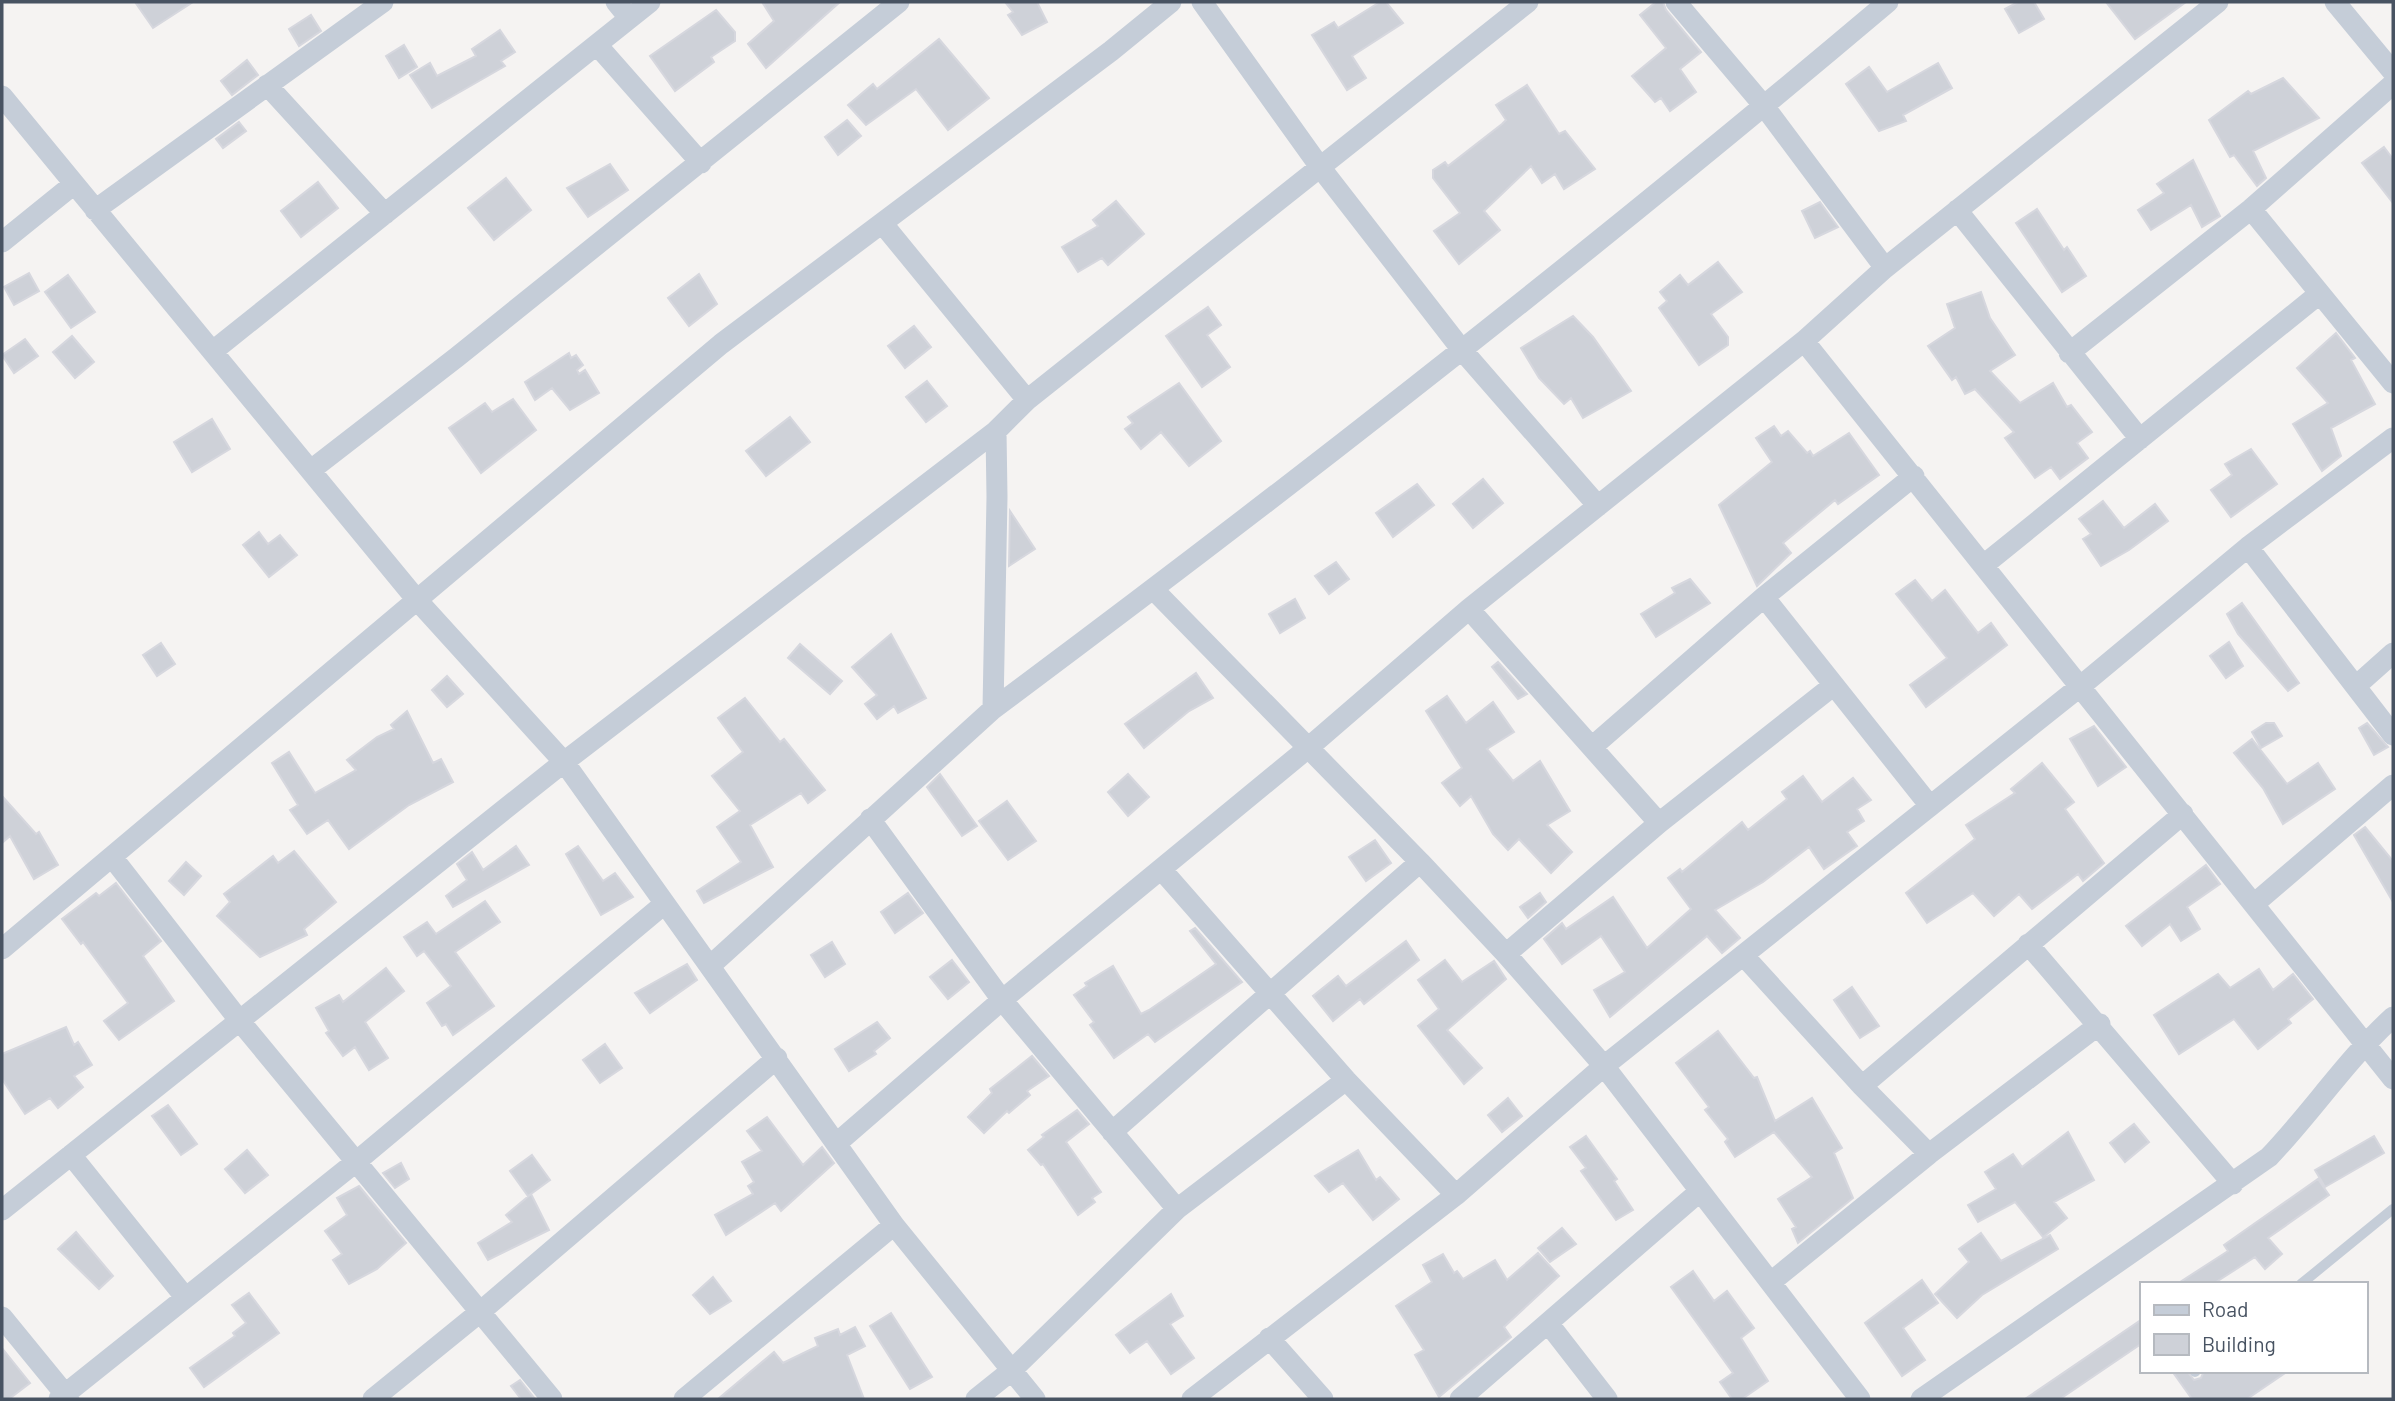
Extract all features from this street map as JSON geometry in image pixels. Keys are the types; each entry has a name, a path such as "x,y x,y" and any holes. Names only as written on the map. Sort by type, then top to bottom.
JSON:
{"street":[{"path":"95,210 383,2"},
{"path":"213,351 597,46 623,10 650,2"},
{"path":"311,470 701,163 899,2"},
{"path":"2,949 721,344 1111,51 1171,2"},
{"path":"1202,2 1320,167 1462,349 1598,506"},
{"path":"2,1210 564,762 996,430 1027,400 1528,2"},
{"path":"1676,2 1765,107 1885,268"},
{"path":"710,966 993,709 1154,590 1462,349 1765,107 1888,2"},
{"path":"2335,2 2393,72"},
{"path":"837,1143 1002,1000 1308,748 1469,609 1804,341 1885,268 2206,5"},
{"path":"597,46 701,163"},
{"path":"2069,353 2251,209 2393,84"},
{"path":"267,85 385,214"},
{"path":"2,96 417,600 564,762 663,905 777,1058 894,1225 1035,1399"},
{"path":"2,242 74,184"},
{"path":"2251,209 2393,383"},
{"path":"1957,210 2140,439"},
{"path":"882,223 1027,400"},
{"path":"1985,565 2319,294"},
{"path":"1804,341 2082,685 2393,1079"},
{"path":"993,709 996,430"},
{"path":"1192,1399 1456,1195 1604,1066 2082,685 2248,548 2393,438"},
{"path":"1592,747 1764,597 1914,476"},
{"path":"2248,548 2393,735"},
{"path":"1154,590 1420,862 1506,954 1604,1066 1860,1399"},
{"path":"1764,597 1930,806"},
{"path":"1469,609 1659,823"},
{"path":"2356,686 2393,653"},
{"path":"1506,954 1659,823 1834,685"},
{"path":"2254,905 2393,785"},
{"path":"1861,1086 2183,814"},
{"path":"870,819 1002,1000 1177,1209"},
{"path":"112,857 239,1020 552,1399"},
{"path":"1112,1132 1420,862"},
{"path":"1161,869 1346,1080 1456,1195"},
{"path":"2,1317 64,1397 357,1161 663,905"},
{"path":"2028,944 2100,1024 2233,1184"},
{"path":"1743,955 1861,1086 1929,1154"},
{"path":"1922,1399 2269,1157 2309,1114 2364,1044 2393,1017"},
{"path":"1771,1282 1929,1154 2100,1024"},
{"path":"373,1399 480,1312 777,1058"},
{"path":"976,1399 1011,1371 1177,1209 1346,1080"},
{"path":"71,1155 185,1297"},
{"path":"1460,1399 1699,1192"},
{"path":"684,1399 894,1225"},
{"path":"1548,1323 1607,1399"},
{"path":"1269,1338 1323,1399"}],"lane":[{"path":"2303,1282 2393,1209"}],"building":[{"path":"135,2 193,2 153,28"},
{"path":"762,2 840,2 766,68 748,44 774,21"},
{"path":"1005,2 1037,2 1047,22 1022,35 1008,15 1013,12"},
{"path":"1380,2 1386,2 1403,23 1352,56 1366,78 1347,90 1312,35 1334,22 1338,28"},
{"path":"1656,2 1663,2 1666,10 1701,52 1680,69 1696,92 1670,111 1661,98 1655,102 1632,76 1666,48 1640,15"},
{"path":"2018,2 2034,2 2044,19 2019,33 2005,9"},
{"path":"2106,2 2186,2 2135,39"},
{"path":"716,10 735,32 735,41 711,57 714,62 675,91 650,56"},
{"path":"311,15 321,31 299,46 289,29"},
{"path":"500,30 515,52 501,61 505,66 432,108 410,75 430,63 437,76 476,56 472,49"},
{"path":"939,39 989,98 948,130 916,89 866,125 848,105 873,84 877,89"},
{"path":"404,45 417,67 399,78 386,56"},
{"path":"247,60 258,75 232,95 221,81"},
{"path":"1938,63 1952,88 1903,115 1906,121 1879,131 1846,84 1869,67 1887,92"},
{"path":"2283,78 2319,118 2253,151 2266,178 2257,186 2234,155 2230,157 2209,120 2248,91 2251,94"},
{"path":"1527,85 1559,134 1565,131 1595,169 1564,189 1555,174 1542,183 1531,166 1484,211 1500,230 1459,264 1434,231 1460,213 1433,178 1433,170 1445,162 1448,166 1502,124 1506,120 1496,105"},
{"path":"847,120 861,136 838,155 825,137"},
{"path":"239,122 246,131 223,148 216,139"},
{"path":"2384,147 2393,159 2393,203 2362,163"},
{"path":"2193,160 2220,216 2202,227 2191,205 2151,230 2138,210 2164,193 2157,184"},
{"path":"610,164 628,190 588,217 567,188"},
{"path":"506,178 531,210 494,240 468,208"},
{"path":"318,182 338,208 301,237 281,211"},
{"path":"1116,201 1144,234 1108,265 1102,258 1078,272 1062,247 1098,226 1093,220"},
{"path":"1820,202 1838,227 1815,238 1802,211"},
{"path":"2037,209 2064,250 2067,247 2086,276 2062,292 2016,223"},
{"path":"1718,262 1742,292 1711,314 1728,337 1728,345 1699,365 1659,308 1667,301 1660,292 1680,275 1688,285"},
{"path":"29,273 39,291 14,305 4,287"},
{"path":"699,274 717,304 689,326 668,298"},
{"path":"68,275 95,312 71,328 45,292"},
{"path":"1981,292 1990,318 2015,355 1990,371 2020,403 2053,383 2067,407 2071,405 2092,432 2077,443 2088,458 2060,479 2051,467 2035,478 2005,438 2014,432 1975,389 1965,394 1956,377 1952,380 1928,346 1955,328 1947,304"},
{"path":"1208,307 1221,325 1207,335 1230,367 1202,387 1166,336"},
{"path":"1573,316 1593,337 1631,391 1583,418 1571,398 1564,404 1539,378 1521,348"},
{"path":"914,326 931,347 905,368 888,346"},
{"path":"2336,333 2355,358 2351,360 2375,404 2331,428 2341,456 2322,471 2293,424 2328,403 2297,368"},
{"path":"72,336 94,362 75,378 53,352"},
{"path":"25,339 38,356 14,373 2,355"},
{"path":"569,353 571,358 576,355 583,365 577,370 579,374 585,370 599,393 570,410 552,388 535,400 525,382"},
{"path":"927,381 947,406 926,422 906,397"},
{"path":"1179,383 1221,441 1189,466 1161,432 1141,449 1125,429 1133,423 1128,417"},
{"path":"513,399 536,430 481,473 449,428 485,403 492,412"},
{"path":"790,417 810,442 766,476 746,451"},
{"path":"212,419 230,449 192,472 174,442"},
{"path":"1774,426 1781,436 1788,431 1807,453 1810,451 1813,456 1849,433 1879,475 1838,504 1835,500 1783,543 1791,553 1757,586 1719,505 1772,462 1756,438"},
{"path":"2251,449 2277,484 2231,517 2211,490 2232,475 2225,464"},
{"path":"1483,479 1503,503 1473,528 1453,504"},
{"path":"1417,484 1434,505 1393,537 1376,513"},
{"path":"2103,501 2124,528 2155,504 2168,521 2129,550 2101,566 2083,539 2091,534 2079,519"},
{"path":"1010,511 1035,549 1009,566"},
{"path":"259,532 268,544 280,535 297,555 269,577 243,545"},
{"path":"1336,562 1349,579 1329,594 1315,576"},
{"path":"1690,579 1710,603 1656,637 1641,614 1675,593 1672,588"},
{"path":"1915,580 1932,601 1945,590 1978,633 1991,623 2007,645 1926,707 1910,685 1947,658 1896,594"},
{"path":"1295,599 1305,618 1280,633 1269,614"},
{"path":"2242,603 2299,683 2288,691 2238,634 2227,614"},
{"path":"891,634 926,698 898,713 894,706 877,719 865,704 877,695 852,667"},
{"path":"2229,642 2243,666 2226,678 2210,656"},
{"path":"161,643 175,664 157,676 143,655"},
{"path":"800,644 842,681 830,694 788,658"},
{"path":"1498,662 1527,694 1518,699 1492,667"},
{"path":"1196,673 1213,698 1189,711 1144,748 1125,724"},
{"path":"447,676 463,694 447,707 432,690"},
{"path":"1447,696 1466,723 1493,702 1514,732 1487,749 1513,781 1540,761 1570,811 1547,825 1572,852 1551,873 1519,839 1508,850 1493,834 1471,796 1460,806 1442,783 1462,768 1426,711"},
{"path":"745,698 780,742 784,739 825,790 808,803 801,793 750,825 773,867 704,903 697,891 741,862 717,827 740,811 712,776 743,752 718,718"},
{"path":"407,711 433,763 441,759 453,782 409,805 349,849 328,820 307,834 290,810 298,805 272,763 289,752 315,793 356,770 347,760 377,737 394,729 391,725"},
{"path":"2266,723 2274,723 2282,736 2261,748 2252,732"},
{"path":"2367,723 2388,747 2374,755 2359,728"},
{"path":"2094,726 2126,767 2098,786 2070,739"},
{"path":"2252,739 2287,784 2318,763 2335,789 2283,824 2263,788 2234,753"},
{"path":"2042,763 2074,802 2065,809 2104,863 2083,881 2078,874 2032,909 2019,894 1994,916 1973,893 1927,923 1906,893 1975,839 1966,825 2015,793 2011,789"},
{"path":"940,774 977,826 962,836 927,787"},
{"path":"1128,774 1149,797 1128,816 1108,792"},
{"path":"1803,776 1822,802 1853,778 1871,800 1857,809 1864,821 1847,832 1857,846 1824,869 1809,847 1763,882 1715,910 1740,938 1722,953 1707,936 1610,1017 1594,990 1625,972 1601,936 1562,964 1544,939 1562,923 1566,929 1613,897 1647,948 1691,909 1668,878 1680,869 1682,872 1742,822 1748,830 1787,799 1782,792"},
{"path":"2,796 36,834 39,832 58,865 34,879 10,836 2,843"},
{"path":"1007,801 1036,841 1008,860 979,821"},
{"path":"2365,827 2393,861 2393,902 2354,835"},
{"path":"1375,840 1391,863 1366,881 1349,857"},
{"path":"516,846 529,865 453,907 446,896 467,880 457,864 472,852 483,870"},
{"path":"578,846 603,881 615,873 633,897 601,915 566,854"},
{"path":"294,851 336,902 304,929 307,935 260,957 217,916 230,902 224,894 273,856 278,863"},
{"path":"186,862 201,876 184,895 169,881"},
{"path":"2206,865 2220,884 2187,907 2200,929 2181,941 2170,924 2142,946 2126,926"},
{"path":"116,883 161,941 143,956 174,1001 119,1040 104,1021 128,1003 83,942 81,944 62,919 96,893 99,896"},
{"path":"908,893 923,913 895,933 881,912"},
{"path":"1540,893 1546,902 1528,918 1520,907"},
{"path":"485,901 500,922 455,952 494,1006 453,1035 446,1024 442,1026 427,1003 451,986 424,951 417,956 404,937 427,922 436,934"},
{"path":"1195,928 1242,982 1155,1042 1148,1034 1114,1058 1090,1025 1094,1022 1074,995 1087,986 1085,983 1113,966 1141,1014 1149,1010 1216,964 1190,931"},
{"path":"1406,941 1419,960 1364,1004 1360,999 1333,1021 1313,996 1338,976 1346,986"},
{"path":"832,942 845,964 825,977 811,955"},
{"path":"952,960 969,982 948,999 930,977"},
{"path":"1445,960 1462,982 1494,961 1506,979 1447,1030 1482,1068 1464,1084 1418,1026 1439,1009 1418,980"},
{"path":"687,964 697,980 650,1013 635,993"},
{"path":"386,968 404,991 365,1022 388,1058 369,1070 355,1047 343,1056 326,1033 329,1031 316,1008 339,995 343,1002"},
{"path":"2259,969 2273,990 2293,974 2313,999 2288,1019 2291,1023 2258,1049 2234,1019 2179,1054 2154,1015 2218,974 2230,988"},
{"path":"1852,987 1879,1026 1860,1038 1834,1000"},
{"path":"877,1022 890,1038 874,1051 876,1054 849,1071 835,1049"},
{"path":"66,1027 74,1045 78,1042 92,1065 74,1076 83,1087 58,1108 50,1098 25,1114 2,1079 2,1054"},
{"path":"1718,1031 1754,1078 1757,1077 1775,1121 1812,1098 1842,1148 1834,1153 1853,1198 1798,1243 1792,1229 1796,1227 1778,1199 1812,1177 1774,1132 1735,1157 1725,1142 1728,1139 1705,1110 1709,1107 1676,1063"},
{"path":"605,1044 622,1068 600,1083 583,1060"},
{"path":"1032,1056 1049,1076 1027,1091 1030,1095 1009,1113 1007,1111 984,1133 968,1117 992,1093 990,1089"},
{"path":"1508,1098 1522,1116 1502,1132 1488,1115"},
{"path":"168,1105 197,1144 181,1155 152,1116"},
{"path":"1077,1110 1089,1124 1066,1142 1101,1192 1092,1198 1095,1202 1078,1215 1043,1164 1028,1150 1044,1137 1042,1135"},
{"path":"767,1117 803,1165 822,1147 834,1163 781,1211 775,1203 726,1235 715,1215 753,1194 748,1186 754,1182 742,1162 762,1151 747,1131"},
{"path":"2134,1124 2149,1142 2125,1162 2110,1143"},
{"path":"2068,1132 2094,1180 2054,1202 2067,1218 2043,1237 2015,1202 1978,1222 1968,1205 1996,1189 1985,1172 2013,1154 2022,1167"},
{"path":"1586,1136 1617,1179 1614,1181 1633,1210 1616,1220 1581,1171 1586,1168 1570,1147"},
{"path":"2374,1136 2384,1153 2325,1187 2315,1170"},
{"path":"247,1150 268,1175 245,1193 225,1169"},
{"path":"1358,1150 1376,1180 1380,1177 1399,1199 1373,1220 1343,1183 1329,1192 1315,1176"},
{"path":"532,1155 550,1180 528,1196 510,1171"},
{"path":"401,1163 409,1179 395,1188 383,1173"},
{"path":"2318,1179 2329,1195 2268,1238 2282,1254 2265,1269 2255,1257 2216,1282 2180,1282 2228,1251 2224,1245"},
{"path":"359,1186 406,1243 377,1269 349,1284 333,1260 342,1254 325,1231 347,1215 337,1198"},
{"path":"531,1194 549,1230 488,1260 478,1243 512,1222 506,1215"},
{"path":"1562,1228 1576,1244 1550,1262 1538,1248"},
{"path":"76,1232 113,1276 99,1289 58,1249"},
{"path":"1981,1233 2001,1261 2050,1235 2058,1249 1982,1295 1957,1318 1935,1294 1969,1262 1959,1249"},
{"path":"1538,1253 1559,1276 1504,1327 1511,1337 1439,1397 1415,1355 1424,1350 1396,1306 1432,1282 1423,1265 1443,1254 1454,1273 1457,1271 1463,1279 1495,1260 1507,1280"},
{"path":"1693,1271 1714,1301 1727,1291 1754,1328 1741,1338 1768,1381 1742,1399 1732,1399 1720,1382 1733,1373 1671,1287"},
{"path":"713,1277 731,1301 710,1314 693,1295"},
{"path":"1922,1280 1938,1303 1903,1328 1925,1360 1902,1376 1865,1323"},
{"path":"249,1293 279,1333 204,1387 190,1368 235,1336 233,1333 246,1323 232,1305"},
{"path":"1171,1294 1183,1316 1170,1324 1194,1358 1171,1374 1147,1341 1130,1353 1116,1335"},
{"path":"891,1313 932,1377 910,1389 870,1326"},
{"path":"2140,1321 2140,1345 2060,1399 2025,1399"},
{"path":"855,1327 865,1346 847,1355 864,1399 718,1399 774,1352 783,1363 818,1346 815,1338 838,1329 840,1335"},
{"path":"2,1348 30,1383 9,1399 2,1399"},
{"path":"2173,1373 2189,1373 2194,1380 2201,1378 2203,1373 2285,1373 2247,1399 2192,1399"},
{"path":"520,1380 535,1399 521,1399 511,1386"}]}
